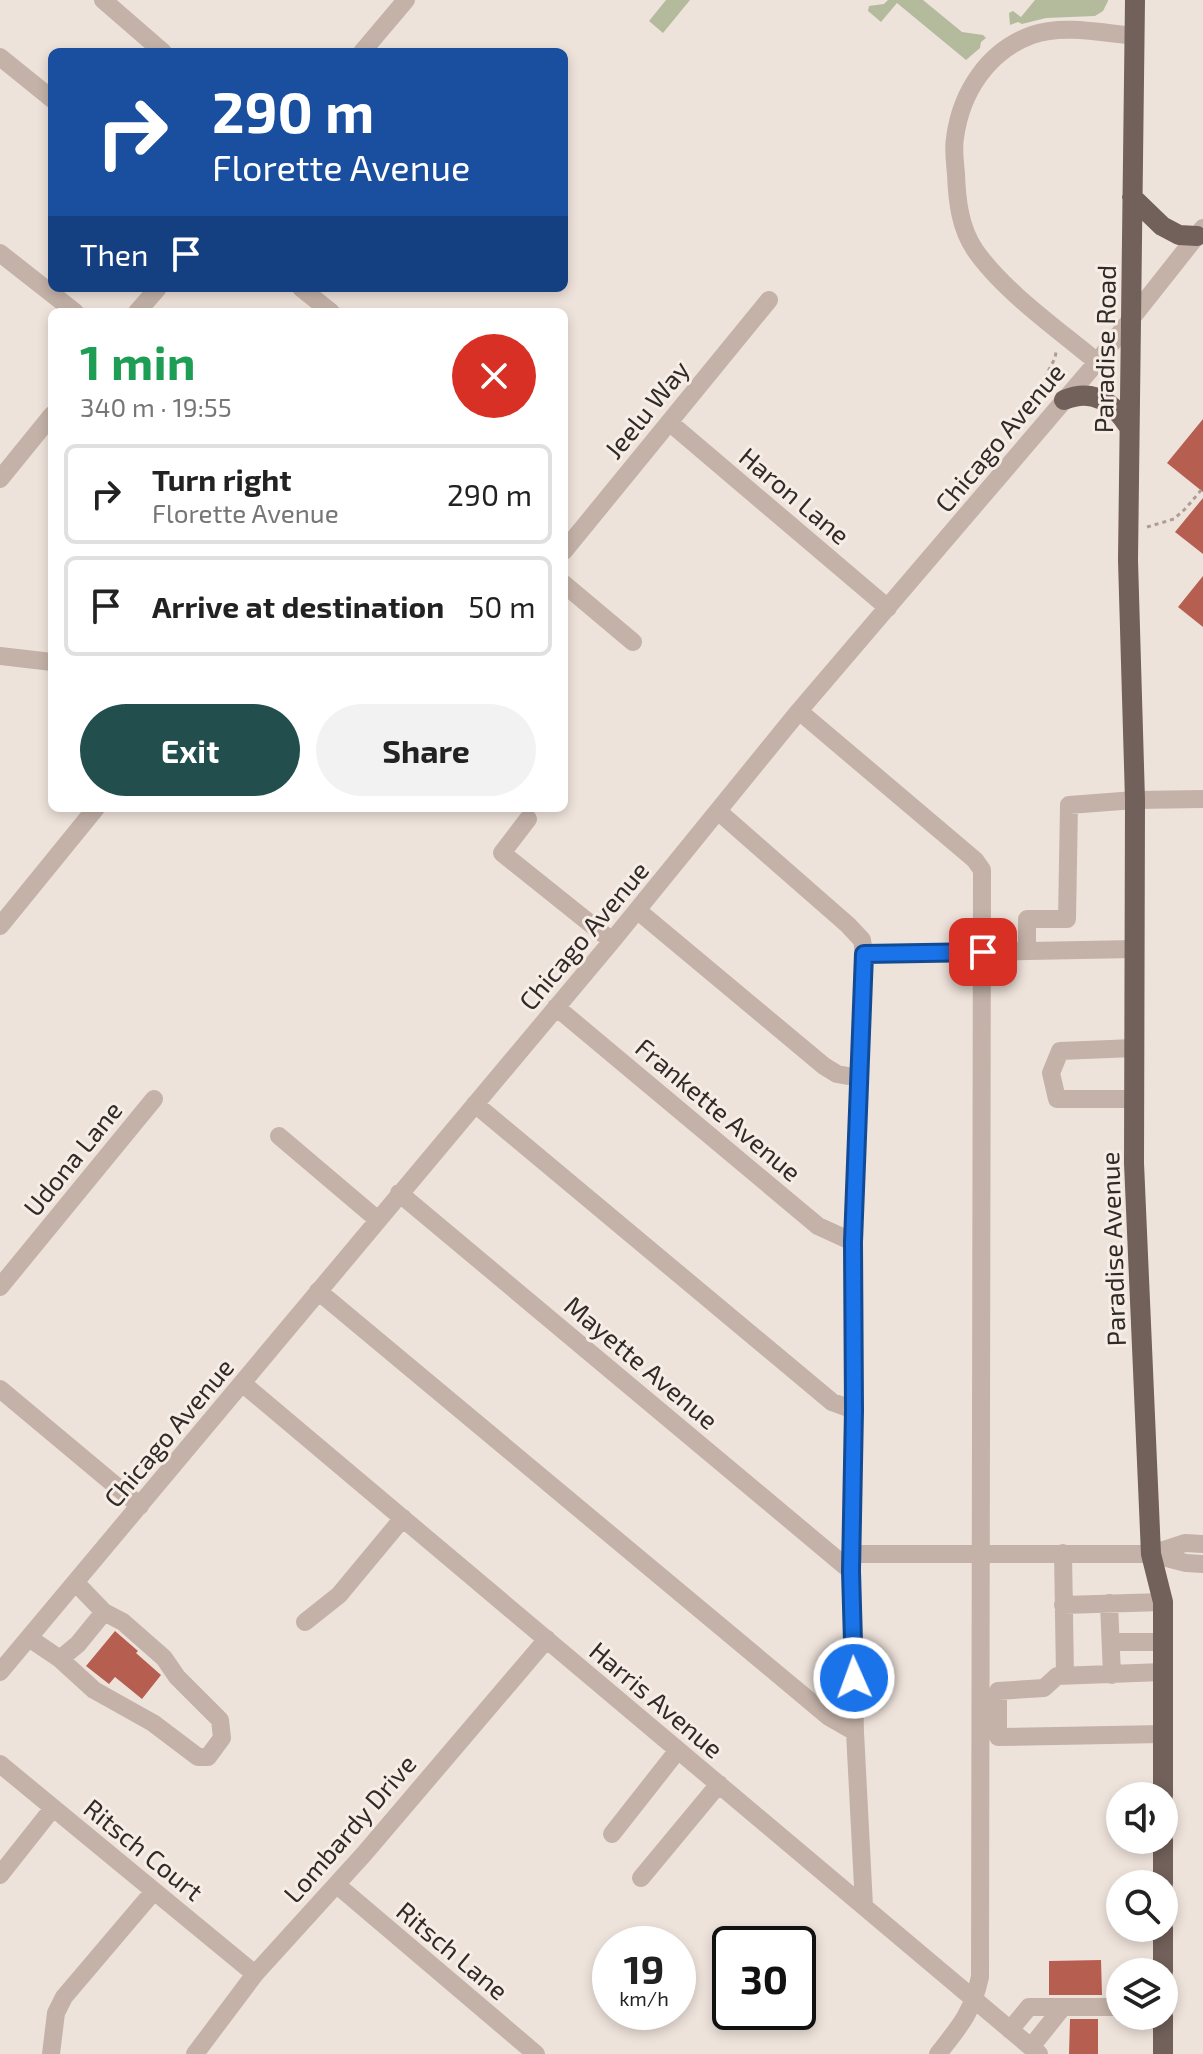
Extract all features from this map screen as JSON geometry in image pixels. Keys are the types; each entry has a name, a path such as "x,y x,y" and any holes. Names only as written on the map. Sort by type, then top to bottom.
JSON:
{"main road":[{"name":"Paradise Road","path":"1131,698 1128,531 1135,0"},
{"path":"1132,197 1162,226 1179,235 1200,232"},
{"path":"1064,400 1077,395 1094,396 1119,411 1129,427"},
{"name":"Paradise Avenue","path":"1131,698 1135,800 1134,1163 1151,1554 1163,1602 1163,1782"},
{"path":"1163,2030 1163,2054"}],"street":[{"path":"103,0 158,48"},
{"path":"365,48 406,0"},
{"path":"1097,362 1003,283 974,249 963,227 959,208 954,141 967,93 987,65 1011,45 1046,31 1135,36"},
{"path":"0,57 48,96"},
{"name":"Chicago Avenue","path":"0,1672 612,941 799,711 1097,362 1200,232"},
{"path":"0,253 48,291"},
{"path":"50,292 70,308"},
{"path":"140,308 154,292"},
{"path":"306,292 326,308"},
{"name":"Jeelu Way","path":"568,546 769,300"},
{"path":"0,479 48,420"},
{"name":"Haron Lane","path":"669,422 888,608"},
{"path":"0,447 15,460"},
{"path":"568,587 633,642"},
{"path":"0,656 48,662"},
{"path":"799,711 975,860 982,870 980,1977 975,2000 965,2021 938,2054"},
{"path":"1027,951 1027,919 1067,919 1069,805 1203,799"},
{"path":"0,926 93,812"},
{"path":"719,812 848,925 862,940 864,954 853,1242 851,1562 855,1732 864,1906"},
{"path":"528,819 502,853 612,941"},
{"path":"637,910 824,1066 837,1074 859,1078"},
{"path":"864,954 1134,949"},
{"name":"Frankette Avenue","path":"556,1007 818,1226 853,1242"},
{"path":"1134,1048 1060,1051 1051,1073 1057,1099 1134,1099"},
{"name":"Udona Lane","path":"0,1287 154,1099"},
{"path":"475,1104 832,1402 854,1410"},
{"path":"279,1136 378,1220"},
{"name":"Mayette Avenue","path":"399,1193 851,1562"},
{"path":"318,1291 829,1717 855,1732"},
{"name":"Harris Avenue","path":"242,1383 1025,2042"},
{"path":"0,1389 140,1506"},
{"path":"305,1622 339,1595 403,1518"},
{"path":"1151,1554 1185,1543 1203,1544"},
{"path":"1063,1553 1065,1676"},
{"path":"851,1562 981,1554 1063,1553 1151,1554 1203,1564"},
{"path":"29,1638 60,1659 94,1690 153,1723 198,1757 208,1757 222,1738 220,1720 177,1677 164,1658 123,1622 104,1612 76,1583"},
{"path":"1063,1605 1163,1602"},
{"path":"1109,1603 1112,1675"},
{"path":"60,1659 78,1644 104,1612"},
{"name":"Lombardy Drive","path":"195,2054 255,1974 337,1885 547,1639"},
{"path":"1111,1642 1163,1642"},
{"path":"1163,1672 1057,1676 1044,1688 998,1691 998,1737 1163,1734"},
{"path":"612,1834 678,1750"},
{"name":"Ritsch Court","path":"0,1764 255,1974"},
{"path":"641,1878 719,1784"},
{"path":"0,1875 53,1808"},
{"name":"Ritsch Lane","path":"337,1885 536,2054"},
{"path":"51,2054 56,2013 64,1997 154,1891"},
{"path":"1025,2042 1029,2007 1106,2007"},
{"path":"1008,2054 1063,2007"}],"path":[{"path":"1128,531 1174,519 1203,488"}],"green space":[{"path":"666,0 690,0 663,33 649,21"},
{"path":"888,0 923,0 962,32 986,38 966,60 897,3 881,22 868,11 869,6 884,4"},
{"path":"1035,0 1108,1 1103,11 1095,16 1046,18 1010,25 1009,13 1013,11 1021,17"}],"building":[{"path":"1203,419 1203,492 1167,463"},
{"path":"1203,498 1203,554 1175,532"},
{"path":"1203,576 1203,627 1178,607"},
{"path":"115,1631 161,1675 142,1699 115,1677 109,1684 86,1666"},
{"path":"1101,1960 1102,1995 1049,1995 1049,1961"},
{"path":"1070,2019 1098,2019 1098,2054 1069,2054"}],"route":[{"path":"854,1678 851,1571 853,1242 864,954 983,952"}]}
